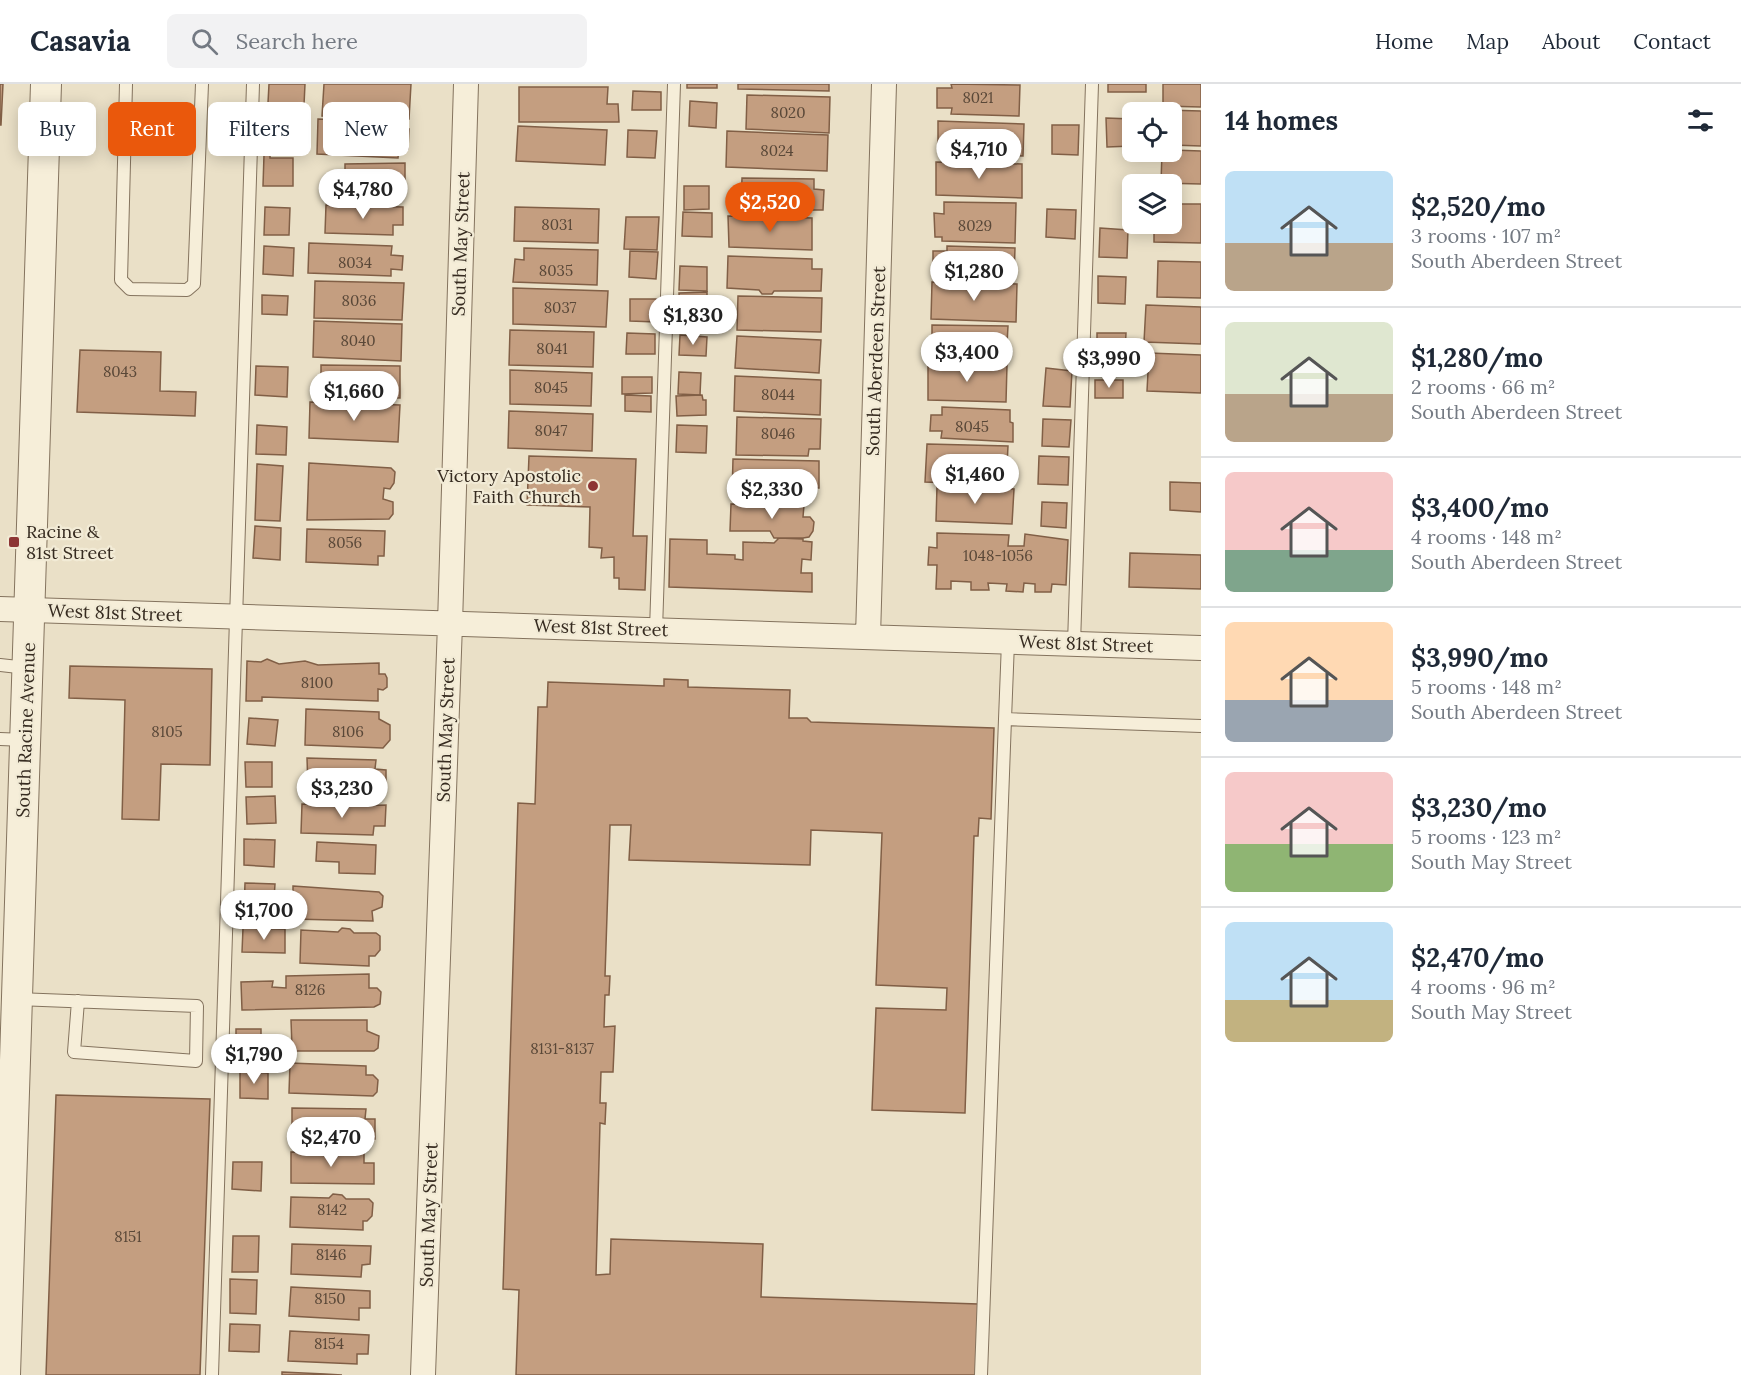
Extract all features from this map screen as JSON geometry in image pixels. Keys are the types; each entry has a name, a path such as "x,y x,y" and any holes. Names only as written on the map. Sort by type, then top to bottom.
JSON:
{"street":[{"name":"South Racine Avenue","path":"5,1375 7,1078 17,999 14,667 30,610 46,84"},
{"name":"South May Street","path":"423,1375 450,624 466,84"},
{"name":"South Aberdeen Street","path":"868,637 885,84"},
{"name":"West 81st Street","path":"0,609 1201,648"}],"lane":[{"path":"126,84 121,280 130,289 187,290 194,284 202,84"},
{"path":"212,1375 253,84"},
{"path":"656,630 674,84"},
{"path":"1074,644 1092,84"},
{"path":"981,1375 1008,642"},
{"path":"1005,719 1201,726"},
{"path":"17,999 78,1001 197,1006 196,1062 75,1052 78,1001"}],"building":[{"path":"0,84 3,84 1,125 0,125"},
{"path":"269,84 305,84 304,102 268,102"},
{"path":"324,84 411,84 409,119 409,102 323,102 322,116"},
{"path":"687,84 717,84 717,88 687,88"},
{"path":"738,84 829,84 829,91 738,89"},
{"path":"951,84 1020,85 1019,116 951,114 952,108 937,108 937,88 952,88"},
{"path":"1108,84 1146,84 1146,92 1108,92"},
{"path":"1163,84 1201,84 1201,107 1182,106 1182,102 1163,102"},
{"path":"519,87 608,87 607,104 618,104 619,122 519,122"},
{"path":"633,91 661,92 661,110 632,110"},
{"path":"747,95 830,97 829,133 746,129"},
{"path":"690,101 717,103 716,128 689,126"},
{"path":"1182,110 1201,111 1201,146 1182,145"},
{"path":"1106,118 1122,119 1122,146 1107,147"},
{"path":"318,119 323,119 323,154 317,154"},
{"path":"938,121 1024,124 1023,156 938,153"},
{"path":"1052,125 1079,125 1078,155 1052,154"},
{"path":"518,126 607,130 605,165 516,161"},
{"path":"628,130 657,131 655,158 627,157"},
{"path":"727,131 828,135 827,171 726,167"},
{"path":"1182,150 1201,151 1201,184 1182,184 1182,174 1161,174 1162,162 1182,162"},
{"path":"264,156 293,158 293,186 263,186"},
{"path":"358,156 398,156 398,158"},
{"path":"936,162 1022,164 1022,198 936,195"},
{"path":"405,163 405,193 345,192 345,164"},
{"path":"742,178 814,179 814,189 824,190 823,210 795,210 791,214 782,213 779,208 741,208"},
{"path":"684,186 709,186 709,209 684,210"},
{"path":"944,202 1016,203 1015,243 942,241 942,237 935,237 934,213 944,214"},
{"path":"1182,204 1201,204 1201,243 1154,242 1154,234 1182,234"},
{"path":"326,205 403,207 403,225 393,225 393,235 325,233"},
{"path":"265,207 290,208 289,235 264,235"},
{"path":"515,207 599,209 598,243 514,241"},
{"path":"1047,209 1076,210 1075,239 1046,237"},
{"path":"683,212 712,213 712,237 682,236"},
{"path":"728,216 812,218 812,250 729,247"},
{"path":"626,217 659,217 657,250 624,249"},
{"path":"1100,228 1122,230 1122,234 1128,234 1127,258 1099,257"},
{"path":"309,243 392,246 391,255 403,256 402,270 391,269 391,276 308,273"},
{"path":"264,246 294,248 293,276 263,274"},
{"path":"947,246 1015,248 1014,278 945,276 946,271 933,270 933,251 947,251"},
{"path":"524,248 598,250 597,285 513,282 515,259 524,260"},
{"path":"630,251 658,252 656,279 629,277"},
{"path":"728,256 812,259 812,269 822,269 821,291 774,291 772,294 762,294 759,290 727,288"},
{"path":"1158,261 1201,262 1201,298 1157,297"},
{"path":"680,266 707,267 707,291 679,290"},
{"path":"1098,276 1126,277 1125,304 1098,303"},
{"path":"315,281 404,283 402,320 314,318"},
{"path":"932,282 1017,284 1016,322 931,319"},
{"path":"513,288 608,291 606,327 513,324"},
{"path":"707,292 707,320 680,320 679,293"},
{"path":"262,295 288,296 287,315 262,314"},
{"path":"738,296 822,298 821,332 737,330"},
{"path":"630,299 657,299 656,322 630,321"},
{"path":"1146,305 1201,307 1201,344 1144,342"},
{"path":"314,321 402,324 401,361 313,357"},
{"path":"932,325 1008,326 1006,362 932,360"},
{"path":"510,330 594,332 593,367 509,365"},
{"path":"627,333 655,334 655,354 626,354"},
{"path":"1097,333 1126,333 1125,352 1097,351"},
{"path":"680,335 707,337 706,356 679,355"},
{"path":"737,336 821,340 819,373 735,368"},
{"path":"80,350 161,352 160,391 196,392 195,416 77,412"},
{"path":"1149,353 1201,355 1201,393 1147,391"},
{"path":"928,364 1007,365 1006,402 928,400"},
{"path":"321,365 400,366 400,398 321,396"},
{"path":"256,366 288,367 287,397 255,395"},
{"path":"1046,368 1072,371 1070,407 1043,406"},
{"path":"510,370 592,373 591,406 510,404"},
{"path":"679,372 701,373 700,395 678,394"},
{"path":"735,376 821,380 820,415 734,411"},
{"path":"622,377 652,377 652,393 622,394"},
{"path":"1095,380 1123,380 1123,398 1095,398"},
{"path":"625,395 651,396 651,412 625,411"},
{"path":"702,395 703,400 706,400 706,415 677,416 676,396"},
{"path":"310,402 400,405 398,442 309,438"},
{"path":"942,407 1010,410 1013,442 941,438 942,431 930,431 931,415 942,415"},
{"path":"509,411 593,414 592,451 508,448"},
{"path":"737,417 821,419 820,449 809,449 808,456 736,455"},
{"path":"1043,419 1071,420 1069,447 1042,446"},
{"path":"257,425 287,427 286,455 256,454"},
{"path":"677,425 707,426 706,453 676,452"},
{"path":"927,444 1008,446 1006,485 925,482"},
{"path":"529,456 636,459 633,536 647,536 645,590 619,589 619,578 614,578 614,557 601,558 602,548 589,547 590,507 527,505"},
{"path":"1039,456 1069,457 1068,485 1038,484"},
{"path":"733,459 819,461 819,488 808,488 807,497 732,496"},
{"path":"309,463 391,468 395,472 394,483 390,489 384,488 383,499 393,502 393,514 389,519 307,520"},
{"path":"257,464 283,466 280,521 255,520"},
{"path":"1170,482 1201,483 1201,512 1170,510"},
{"path":"937,486 1014,489 1012,524 936,521"},
{"path":"1042,502 1067,503 1066,528 1041,526"},
{"path":"731,504 804,505 803,517 810,517 814,522 813,531 809,537 774,538 770,531 730,531"},
{"path":"255,526 281,528 280,560 253,558"},
{"path":"307,529 385,531 384,556 378,556 378,565 306,562"},
{"path":"937,533 1009,535 1008,546 1024,546 1025,534 1068,540 1066,585 1052,584 1051,592 1035,592 1035,584 1024,583 1023,592 1006,591 1007,584 988,583 989,590 971,590 971,582 951,581 951,589 936,589 937,565 928,565 929,547 937,548"},
{"path":"779,538 803,539 803,541 812,542 811,560 802,559 801,573 812,573 812,592 669,587 670,539 707,540 707,554 735,555 735,559 743,560 743,542 774,543"},
{"path":"1130,553 1201,555 1201,589 1129,587"},
{"path":"267,659 279,664 305,661 318,665 379,663 379,674 385,674 387,687 383,690 378,689 378,701 262,697 262,701 246,701 247,661 261,662"},
{"path":"70,666 212,669 210,765 161,764 159,820 122,819 125,700 69,698"},
{"path":"664,679 688,680 688,687 790,690 789,718 807,718 811,722 994,728 991,819 979,818 978,836 974,836 965,1113 872,1110 876,1008 946,1010 947,988 876,985 882,833 811,830 810,865 629,860 631,825 610,825 605,976 610,976 609,995 605,995 604,1027 615,1026 613,1072 601,1072 600,1103 606,1103 605,1124 600,1123 596,1275 610,1274 611,1239 763,1244 761,1297 978,1304 976,1375 516,1375 519,1290 503,1289 518,803 535,804 538,707 547,707 548,682 664,686"},
{"path":"306,709 379,712 379,719 390,725 390,740 383,748 305,745"},
{"path":"249,718 278,720 275,746 247,744"},
{"path":"307,758 376,760 375,769 386,770 386,789 360,789 355,794 347,793 343,787 308,788"},
{"path":"245,762 272,762 272,787 246,787"},
{"path":"275,796 276,823 247,824 246,797"},
{"path":"343,802 352,802 355,806 386,805 385,826 374,826 373,835 301,833 302,804 338,806"},
{"path":"244,839 275,840 274,867 244,865"},
{"path":"317,842 376,845 375,874 339,873 339,862 316,861"},
{"path":"245,883 275,884 273,914 244,913"},
{"path":"293,886 379,892 383,896 382,907 372,911 373,921 293,919"},
{"path":"243,928 285,929 285,953 242,952"},
{"path":"342,928 350,929 354,933 376,933 380,936 380,950 375,956 369,956 369,966 300,963 301,930 338,932"},
{"path":"369,974 369,988 377,988 381,992 380,1004 374,1007 242,1010 241,982 273,981 272,987 286,988 286,976"},
{"path":"291,1020 367,1020 367,1031 379,1036 378,1048 374,1051 290,1051 290,1057 263,1058 264,1047 292,1047"},
{"path":"236,1029 261,1029 261,1058 236,1057"},
{"path":"290,1063 366,1066 366,1075 373,1075 378,1080 377,1092 373,1096 289,1093"},
{"path":"240,1071 268,1073 268,1099 240,1098"},
{"path":"56,1095 210,1099 200,1375 46,1375"},
{"path":"292,1108 366,1109 365,1119 375,1119 375,1139 292,1138"},
{"path":"291,1152 364,1153 364,1163 374,1163 374,1184 291,1183"},
{"path":"233,1162 262,1162 261,1191 232,1189"},
{"path":"333,1194 342,1195 346,1199 369,1199 373,1203 372,1216 367,1221 363,1221 363,1230 290,1227 291,1197 329,1198"},
{"path":"233,1236 259,1236 258,1272 232,1272"},
{"path":"292,1244 371,1246 370,1264 362,1265 361,1277 291,1274"},
{"path":"230,1279 257,1280 256,1314 230,1313"},
{"path":"291,1287 370,1291 370,1308 359,1308 359,1320 289,1316"},
{"path":"230,1324 260,1325 259,1352 229,1351"},
{"path":"290,1331 369,1335 368,1354 357,1354 357,1364 288,1361"},
{"path":"282,1372 325,1374 342,1375 282,1375"}],"place":[{"name":"Victory Apostolic Faith Church","path":"593,486"},
{"name":"Racine & 81st Street","path":"14,542"}]}
